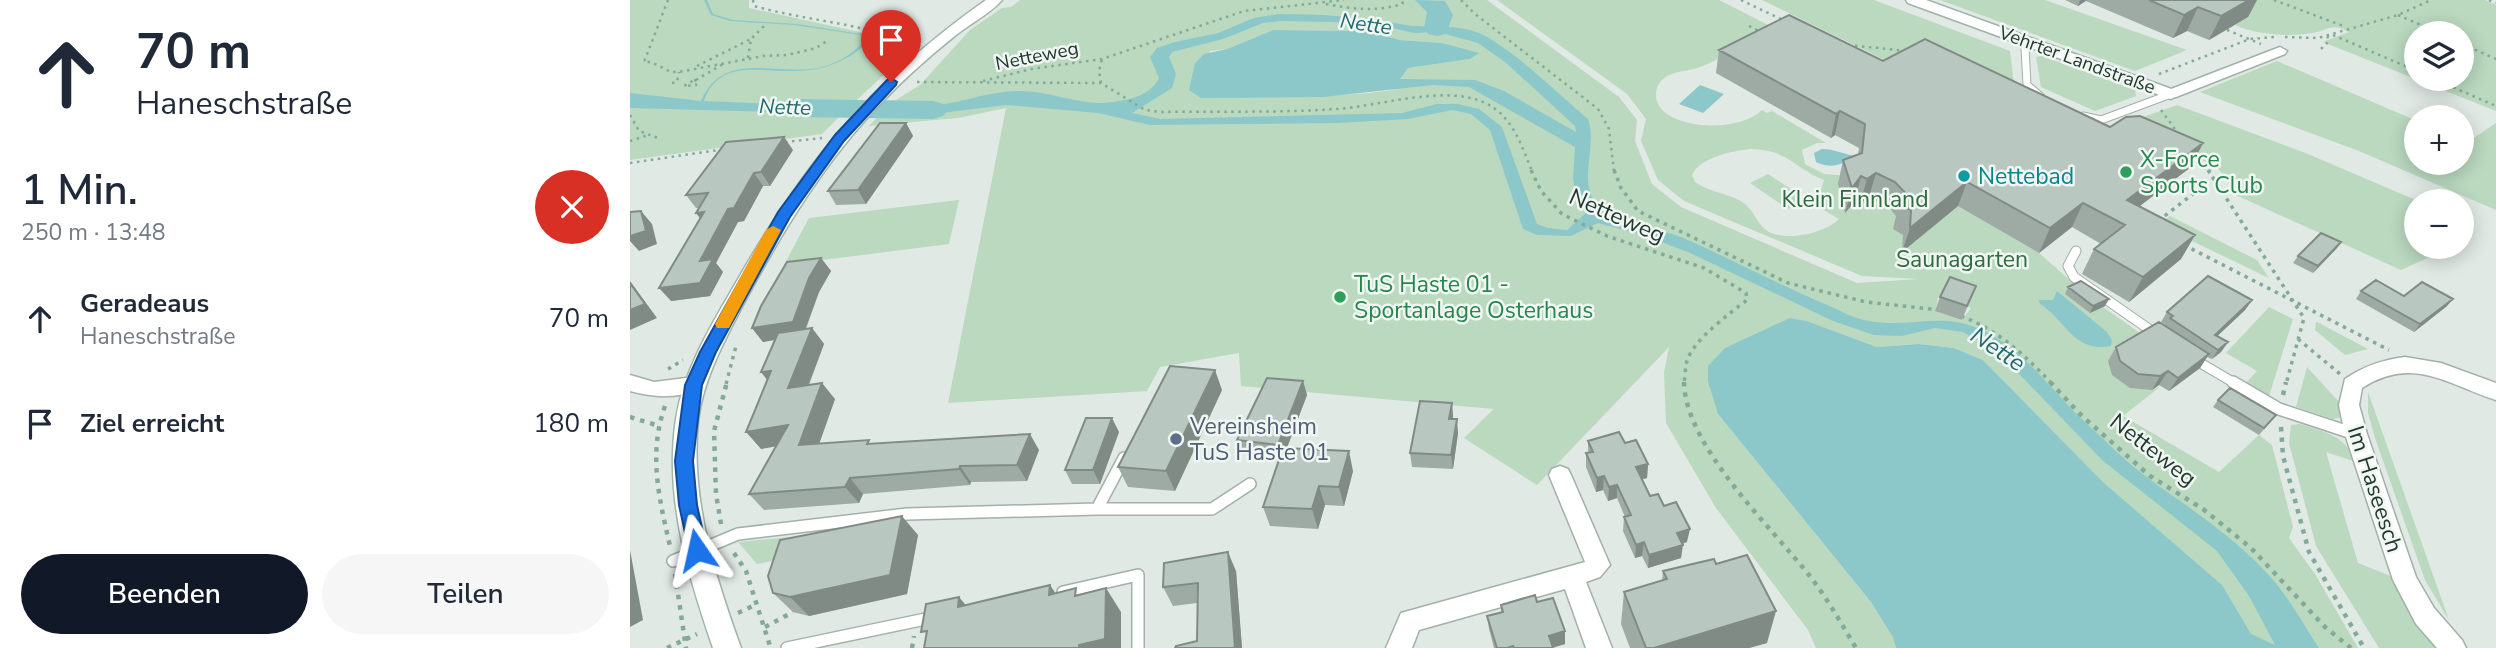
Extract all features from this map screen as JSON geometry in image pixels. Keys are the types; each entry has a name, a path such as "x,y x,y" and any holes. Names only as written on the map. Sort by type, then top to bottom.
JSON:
{"street":[{"path":"727,648 697,550 688,505 684,461 694,385 708,352 772,232 805,182 872,102 933,46 995,0"},
{"name":"Vehrter Landstraße","path":"1913,0 2171,94 2280,51"},
{"path":"2352,384 2368,371 2388,365 2418,365 2454,374 2496,392"},
{"path":"630,383 654,390 694,385"},
{"name":"Im Haseesch","path":"2352,384 2349,405 2356,435 2405,580 2425,616 2453,648"},
{"path":"1399,648 1410,621 1572,576 1592,570 1598,565 1560,475"},
{"path":"1572,576 1599,648"}],"lane":[{"path":"2029,43 2025,48 2027,85 2048,100"},
{"path":"2078,114 2101,120 2171,94"},
{"path":"2077,251 2068,266 2074,277 2162,339"},
{"path":"2184,353 2279,409 2356,435"},
{"path":"1097,509 1128,450"},
{"path":"673,561 738,534 907,514 990,510 1212,509 1250,484"},
{"path":"1047,596 1138,575 1138,648"},
{"path":"787,648 929,617 943,617"}],"path":[{"path":"668,0 644,62 651,62 671,72 804,51 827,41"},
{"path":"753,0 754,6 790,16 886,33 909,41 918,48"},
{"name":"Netteweg","path":"978,82 1043,66 1102,59 1244,11 1275,5 1324,4 1344,0"},
{"name":"Netteweg","path":"1324,4 1376,10 1392,8 1402,4 1404,0"},
{"name":"Netteweg","path":"1461,0 1475,14 1598,109 1609,124 1612,163 1621,190 1638,211 1788,283 1866,302 1909,305 1948,313"},
{"path":"1741,0 1786,22"},
{"path":"2274,0 2347,28"},
{"path":"2415,0 2424,3"},
{"path":"2153,80 2161,72 2250,39 2329,35 2398,15 2431,0"},
{"path":"2489,0 2496,3"},
{"path":"2398,15 2412,21"},
{"path":"693,68 720,52 751,39 765,25"},
{"path":"1749,26 1766,34"},
{"path":"2227,30 2280,51"},
{"path":"2321,49 2329,41 2329,35"},
{"path":"2329,35 2404,66"},
{"path":"748,58 751,39"},
{"path":"1843,45 1919,53"},
{"path":"2474,49 2496,59"},
{"name":"Netteweg","path":"1101,83 1099,71 1102,59"},
{"path":"679,72 675,83 684,86 723,64"},
{"name":"Netteweg","path":"916,82 1101,83 1145,110 1161,112 1361,107 1436,96 1465,96 1496,109 1508,121 1545,201 1563,215 1601,233 1691,264 1727,280 1746,293 1747,300 1725,316 1688,359 1685,375 1689,407 1707,447 1729,480 1812,578 1856,648"},
{"path":"2462,91 2496,106"},
{"path":"2152,101 2179,135"},
{"path":"630,115 639,130 658,138"},
{"path":"630,132 639,130"},
{"path":"630,141 648,134"},
{"path":"776,143 827,137"},
{"path":"630,163 726,149"},
{"path":"2184,158 2211,171 2304,318 2279,409 2283,456 2309,552 2364,648"},
{"path":"2199,160 2203,167"},
{"path":"2155,224 2215,177"},
{"path":"2174,240 2418,365"},
{"name":"Netteweg","path":"1961,317 1974,321 2021,351 2082,416 2150,476 2203,509 2251,548 2325,627 2351,648"},
{"path":"740,335 714,431 716,494 724,538 746,571 771,648"},
{"path":"2298,339 2352,384"},
{"path":"630,417 656,425 655,476 673,561 686,648"},
{"path":"765,627 793,612"},
{"path":"667,648 685,640"}],"green space":[{"path":"630,0 749,0 749,8 887,38 911,50 849,107 689,101 638,95 630,98"},
{"path":"1020,0 1487,0 1619,97 1637,120 1635,141 1652,184 1681,207 1857,283 1919,279 1862,276 1684,201 1658,180 1641,141 1646,119 1627,94 1497,0 1719,0 1776,29 1703,66 1667,76 1657,88 1657,102 1665,112 1678,120 1714,125 1733,124 1762,110 1767,113 1772,111 1826,143 1817,143 1802,150 1805,164 1824,174 1917,181 2039,253 2089,297 2147,338 2152,390 2161,386 2123,416 2219,472 2259,435 2272,445 2293,527 2289,538 2315,574 2358,648 2242,648 2105,484 1983,360 1954,348 1919,344 1877,347 1807,321 1790,318 1767,331 1718,414 1871,602 1894,637 1896,648 1816,648 1808,630 1716,508 1666,423 1664,373 1669,347 1537,485 1464,438 1494,409 1241,386 1239,353 1160,367 1147,391 948,403 1006,108 958,118 869,126 891,103 920,85 970,30 1002,8 1011,7","holes":["1273,30 1368,31 1400,40 1442,43 1470,59 1408,68 1401,76 1397,89 1371,93 1293,95 1189,90 1210,51 1227,49","1750,149 1773,152 1824,180 1817,203 1839,219 1825,228 1804,235 1783,236 1766,230 1741,201 1695,182 1692,175 1696,169 1709,159","1938,297 1971,308 1962,320 1936,311"]},
{"path":"1762,0 1874,0 2010,51 2015,92 1889,62"},
{"path":"1940,0 2045,0 2187,50 2135,71"},
{"path":"2207,0 2485,0 2496,5 2496,111 2446,91 2474,91 2474,21 2404,21 2404,74 2323,42 2349,32 2343,29 2334,27 2312,33 2283,35 2253,31 2235,25 2248,17"},
{"path":"2042,56 2135,90 2136,96 2095,111 2041,87 2036,57"},
{"path":"2277,61 2404,115 2404,170 2359,151 2200,92"},
{"path":"2177,105 2308,154 2404,195 2404,259 2425,259 2401,270 2238,196 2217,167 2121,125"},
{"path":"630,108 842,114 822,134 630,160"},
{"path":"2496,123 2496,210 2474,201 2474,189 2447,189 2415,175 2474,175 2474,138"},
{"path":"1768,174 1806,199 1788,209 1750,183"},
{"path":"959,200 949,244 784,265 809,218"},
{"path":"2170,216 2257,260 2269,278 2159,225"},
{"path":"2269,307 2293,319 2269,396 2246,383 2257,371 2226,353"},
{"path":"2316,322 2368,349 2345,355 2315,330"},
{"path":"2307,367 2339,402 2342,417 2333,419 2296,407"},
{"path":"2368,392 2449,620 2425,580 2375,438 2368,413"},
{"path":"2300,424 2334,436 2352,453 2356,462 2326,452 2358,563 2393,577 2442,648 2379,648 2316,546 2289,443 2291,425"},
{"path":"894,527 891,539 757,564 738,542"}],"water":[{"path":"704,0 707,0 713,14 733,20 797,24 861,34 867,37 863,46 855,53 822,68 800,71 754,70 730,73 710,88 704,101 849,107 842,114 630,108 630,93 701,101 711,85 723,75 737,70 752,68 802,70 825,66 849,55 865,38 861,35 794,25 730,21 711,15"},
{"path":"1279,14 1327,15 1416,26 1458,28 1479,33 1515,56 1588,119 1591,138 1589,188 1598,206 1607,213 1681,237 1857,318 1885,323 1957,322 1988,333 2028,363 2073,411 2132,465 2251,557 2279,588 2319,648 1896,648 1893,637 1871,602 1718,414 1708,381 1708,366 1725,348 1790,318 1807,321 1877,347 1919,344 1954,348 1983,360 2105,484 2222,585 2251,634 2275,645 2249,596 2217,551 2102,460 1998,352 1963,332 1935,328 1902,336 1874,335 1833,321 1690,253 1649,237 1598,223 1571,236 1537,235 1523,229 1490,130 1471,114 1452,110 1408,119 1338,123 1150,125 1098,113 1006,105 933,114 880,115 888,106 931,106 1017,91 1101,103 1126,100 1151,89 1159,78 1150,57 1157,48 1218,33 1254,18","holes":["1333,22 1383,26 1414,33 1438,32 1478,43 1505,62 1575,126 1576,132 1504,91 1475,80 1400,79 1408,68 1470,59 1479,53 1442,43 1400,40 1368,31 1273,30 1227,49 1204,54 1195,63 1189,90 1201,98 1323,97 1433,85 1469,87 1575,147 1573,179 1576,195 1587,212 1567,230 1537,224 1502,127 1479,109 1458,104 1437,104 1402,113 1160,119 1132,113 1172,88 1176,74 1169,57 1172,52 1223,39 1263,23"]},
{"path":"1700,85 1724,94 1703,113 1679,104"},
{"path":"1822,149 1860,156 1828,166 1816,162 1814,153"},
{"path":"2057,291 2107,332 2112,340 2111,346 2098,347 2079,340 2040,304 2039,300 2053,300"}],"building":[{"path":"2149,0 2249,0 2221,16 2198,7 2184,15"},
{"path":"1789,15 1883,61 1925,39 2110,127 2126,117 2140,116 2203,143 2127,200 2195,235 2143,277 2094,249 2125,225 2083,203 2050,228 1967,182 1910,228 1911,210 1900,205 1909,197 1895,182 1876,173 1867,179 1861,176 1852,188 1843,160 1862,153 1865,124 1840,111 1836,114 1719,50"},
{"path":"880,123 906,123 858,190 828,191"},
{"path":"784,137 761,172 754,173 734,208 728,209 700,261 713,259 700,283 659,288 704,212 696,213 708,193 686,195 726,142"},
{"path":"641,211 646,231 630,236 630,212"},
{"path":"2321,233 2341,242 2318,266 2298,256"},
{"path":"821,258 809,278 793,322 752,328 761,306 787,262"},
{"path":"2208,276 2252,300 2215,335 2228,342 2218,350 2170,318 2173,316 2167,312"},
{"path":"1950,277 1976,286 1967,306 1940,297"},
{"path":"2376,280 2404,296 2422,282 2453,299 2420,324 2361,291"},
{"path":"2081,281 2109,299 2093,306 2068,287"},
{"path":"630,283 645,304 630,310"},
{"path":"2159,322 2209,354 2178,378 2168,371 2160,376 2138,374 2120,361 2116,347"},
{"path":"812,328 788,388 822,383 799,445 869,440 867,444 1030,434 1017,465 960,466 959,469 850,478 845,487 749,494 788,425 746,432 771,371 761,372 778,333"},
{"path":"1170,366 1215,370 1166,471 1118,467"},
{"path":"1267,378 1303,381 1278,445 1237,440"},
{"path":"2230,388 2276,415 2264,428 2218,400"},
{"path":"1420,401 1452,403 1449,419 1457,419 1451,455 1410,453"},
{"path":"1086,418 1112,418 1093,470 1065,470"},
{"path":"1619,432 1625,443 1636,440 1648,464 1636,467 1650,496 1658,494 1664,506 1676,502 1690,529 1677,533 1683,545 1649,555 1644,542 1636,545 1624,517 1631,515 1617,485 1609,487 1604,476 1597,478 1586,453 1593,452 1588,441"},
{"path":"1283,448 1349,451 1339,487 1319,486 1312,509 1263,507"},
{"path":"902,516 890,575 790,597 773,593 768,576 780,540"},
{"path":"1228,552 1235,648 1175,648 1197,641 1198,583 1163,587 1164,563"},
{"path":"1747,555 1776,611 1654,648 1646,648 1624,592 1667,579 1663,571 1714,559 1716,564"},
{"path":"1050,585 1049,595 1076,588 1075,596 1106,588 1105,639 1079,645 1079,648 924,648 927,631 921,632 926,604 959,597 958,607"},
{"path":"1535,595 1537,602 1553,598 1565,631 1549,636 1553,648 1497,648 1487,616 1503,612 1501,605"}],"waterway":[{"path":"1428,0 1440,12 1437,28"},
{"name":"Nette","path":"795,108 933,110"}],"slow traffic":[{"path":"723,324 773,230"}],"place":[{"name":"X-Force Sports Club","path":"2126,172"},
{"name":"Nettebad","path":"1964,176"},
{"name":"TuS Haste 01 - Sportanlage Osterhaus","path":"1340,297"},
{"name":"Vereinsheim TuS Haste 01","path":"1176,439"}],"route":[{"path":"697,550 688,505 684,461 687,421 694,385 708,352 783,215 839,138 891,82"}],"park label":[{"name":"Klein Finnland","path":"1855,199"},
{"name":"Saunagarten","path":"1962,259"}]}
